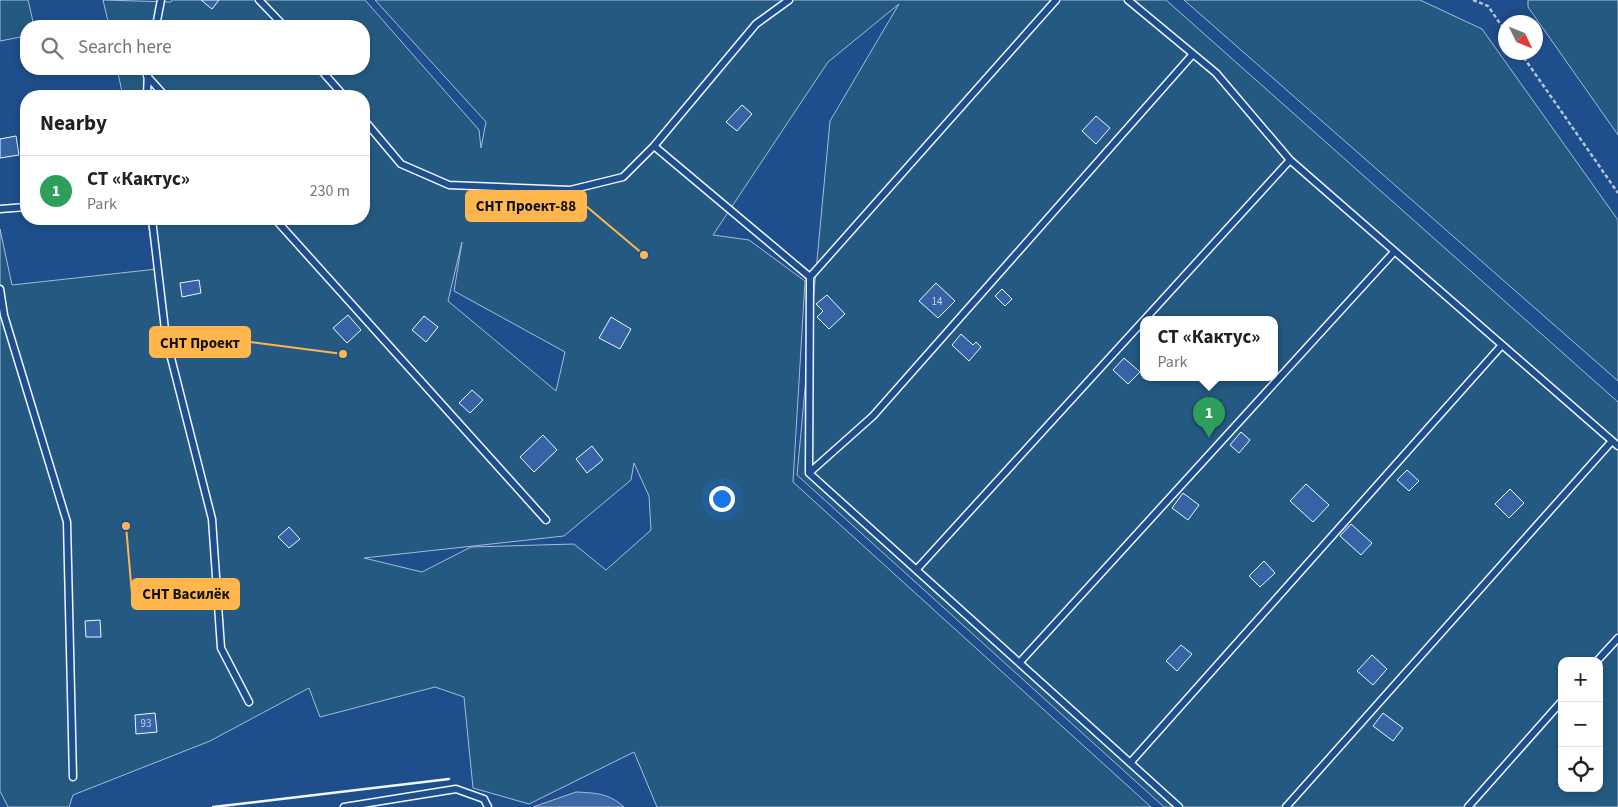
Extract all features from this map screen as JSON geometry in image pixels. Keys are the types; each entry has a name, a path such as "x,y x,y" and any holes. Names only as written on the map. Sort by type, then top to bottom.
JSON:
{"lane":[{"path":"157,20 161,0"},
{"path":"259,0 278,20"},
{"path":"370,127 401,164 449,185 570,190 623,177 654,146 756,24 789,0"},
{"path":"1056,0 810,277 809,474 917,569 1179,807"},
{"path":"1128,0 1216,73 1290,160 1615,444 1286,807"},
{"path":"809,474 874,416 1193,54"},
{"path":"325,75 339,90"},
{"path":"147,76 147,90"},
{"path":"147,76 160,90"},
{"path":"654,146 810,277"},
{"path":"1148,316 1290,160"},
{"path":"0,209 20,207"},
{"path":"153,225 166,338 212,519 221,648 249,702"},
{"path":"280,225 546,520"},
{"path":"1278,379 1394,252"},
{"path":"0,289 4,314 67,522 73,777"},
{"path":"917,569 1140,324"},
{"path":"1130,763 1502,345"},
{"path":"1020,662 1276,381"},
{"path":"1601,657 1618,638"},
{"path":"1468,807 1561,702"},
{"path":"344,807 456,789 484,799 488,807"}],"path":[{"path":"1473,0 1488,6 1498,20"},
{"path":"1526,60 1618,193"}],"shaded area":[{"path":"0,0 28,0 33,20 20,20 20,37 0,41"},
{"path":"103,0 171,2 172,0 365,0 479,130 481,148 486,122 375,0 1166,0 1618,402 1618,807 1164,807 797,475 830,121 899,4 828,62 713,235 749,240 805,281 793,482 1151,807 657,807 634,752 529,804 473,788 464,697 435,687 320,717 309,688 210,741 73,795 69,807 8,807 0,791 0,229 12,285 157,269 148,225 370,225 370,90 122,90 118,75 370,75 370,20 108,20","holes":["462,242 454,291 565,352 556,391 448,301","634,463 649,496 651,530 606,570 574,544 471,547 422,572 364,558 564,536 631,480"]},
{"path":"1184,0 1420,0 1482,29 1498,51 1498,60 1504,60 1618,220 1618,381"},
{"path":"1528,0 1618,0 1618,135 1543,28 1543,15 1534,15 1528,7"},
{"path":"576,792 596,793 607,796 624,807 533,807"}],"building":[{"path":"201,0 219,0 212,9"},
{"path":"742,105 752,114 737,131 726,122"},
{"path":"1096,116 1110,128 1096,144 1082,131"},
{"path":"16,136 19,155 0,158 0,139"},
{"path":"199,280 201,293 182,297 180,283"},
{"path":"936,283 955,301 938,318 919,301"},
{"path":"1002,289 1012,299 1005,306 995,296"},
{"path":"827,295 845,314 829,329 817,317 823,311 816,304"},
{"path":"348,315 361,330 347,343 333,328"},
{"path":"424,316 438,327 426,342 412,330"},
{"path":"611,317 631,329 620,349 599,338"},
{"path":"961,334 973,345 976,342 981,347 969,361 952,345"},
{"path":"1124,358 1140,372 1128,384 1113,370"},
{"path":"472,390 483,400 470,413 459,403"},
{"path":"1241,432 1250,440 1239,453 1230,445"},
{"path":"543,435 557,450 534,472 520,457"},
{"path":"592,446 603,460 587,473 576,459"},
{"path":"1407,470 1419,481 1409,491 1397,480"},
{"path":"1306,484 1329,505 1313,522 1290,501"},
{"path":"1510,489 1524,503 1509,518 1495,504"},
{"path":"1183,493 1199,505 1188,520 1172,508"},
{"path":"1351,524 1372,543 1361,555 1340,536"},
{"path":"289,527 300,539 289,548 278,537"},
{"path":"1264,561 1275,573 1260,587 1249,576"},
{"path":"100,620 101,637 86,637 85,621"},
{"path":"1181,645 1192,654 1177,671 1166,661"},
{"path":"1372,655 1387,669 1373,685 1357,671"},
{"path":"155,713 157,732 136,734 135,715"},
{"path":"1383,713 1403,728 1393,741 1373,726"}],"wall":[{"path":"213,807 449,779"}],"place":[{"name":"СНТ Проект-88","path":"644,255"},
{"name":"СНТ Проект","path":"343,354"},
{"name":"СТ «Кактус»","path":"1209,438"},
{"name":"СНТ Василёк","path":"126,526"}]}
